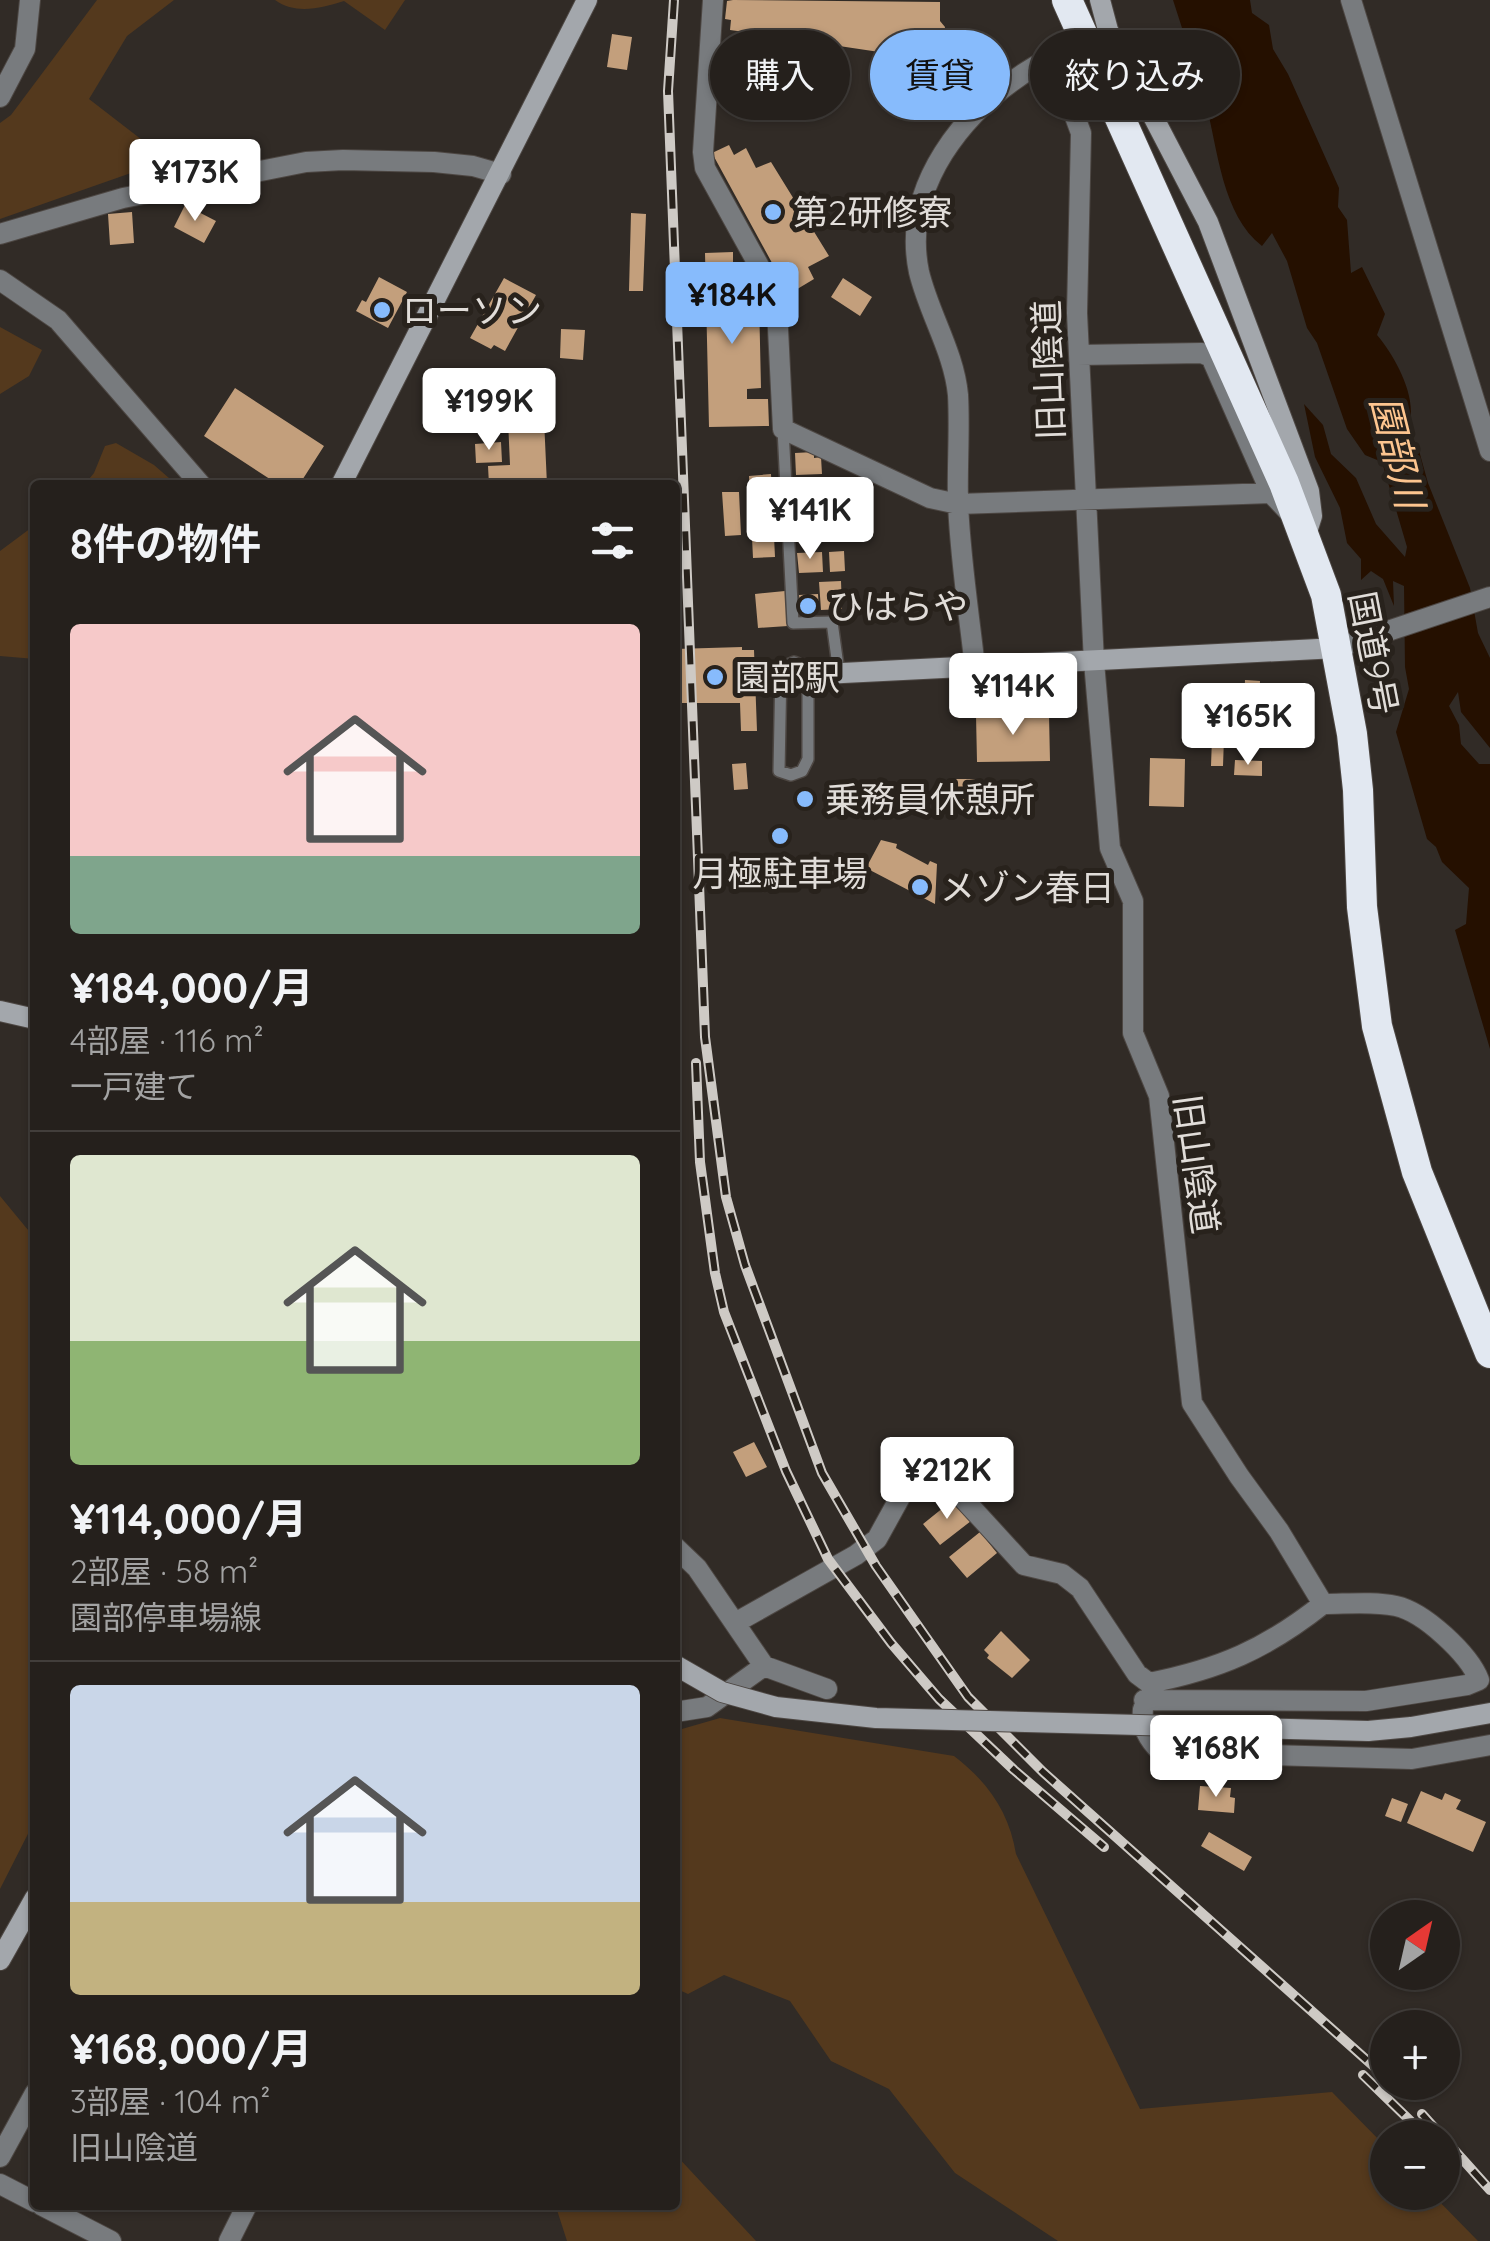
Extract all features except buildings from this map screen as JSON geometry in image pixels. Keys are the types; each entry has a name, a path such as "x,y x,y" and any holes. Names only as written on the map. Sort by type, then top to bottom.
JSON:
{"highway":[{"name":"国道9号","path":"1067,0 1306,535 1326,595 1349,644 1362,907 1376,1026 1417,1172 1490,1354"}],"street":[{"path":"0,97 25,49 30,0"},
{"path":"344,480 587,0"},
{"path":"713,0 705,168 758,264 777,310 783,429 930,498 958,504 1272,492"},
{"path":"1100,0 1104,32 1208,222 1309,491 1312,516 1306,535"},
{"path":"1351,0 1490,452"},
{"name":"旧山陰道","path":"958,504 958,392 920,274 914,231 936,167 977,109 1016,78 1064,50 1065,90 1081,133 1079,355 1094,662 1110,848 1133,901 1132,1032 1159,1096 1192,1402 1239,1476 1280,1530 1324,1604"},
{"path":"0,234 123,198 306,162 434,162 501,174"},
{"path":"0,280 58,320 196,480"},
{"path":"1079,355 1202,353 1211,357 1272,492 1306,535"},
{"path":"958,504 975,668"},
{"path":"831,674 1094,662 1349,644 1490,597"},
{"path":"0,1011 30,1018"},
{"path":"734,1624 856,1555 877,1539 914,1472 936,1469 1024,1565 1062,1574 1080,1588 1146,1692 1141,1722 1150,1742 1161,1752 1412,1759 1490,1745"},
{"path":"680,1552 697,1568 764,1666 827,1689"},
{"path":"1370,1603 1404,1608 1447,1638 1468,1660 1479,1680 1467,1686 1366,1701 1146,1692 1232,1662 1266,1645 1324,1604 1370,1603"},
{"path":"680,1711 706,1707 764,1666"},
{"path":"680,1668 722,1692 776,1707 876,1718 1368,1731 1411,1728 1490,1713"},
{"path":"0,1960 30,1907"},
{"path":"0,2157 30,2102"},
{"path":"0,2184 30,2200"},
{"path":"50,2210 111,2241"},
{"path":"229,2241 244,2210"}],"lane":[{"path":"783,429 793,623 832,622 831,674 808,694 808,759 802,771 791,775 779,771 781,668 794,662 831,674"}],"shaded area":[{"path":"97,0 174,0 127,36 89,99 168,160 0,219 0,123 11,115"},
{"path":"275,0 405,0 385,30 344,1 300,9"},
{"path":"0,327 42,350 29,376 0,394"},
{"path":"116,443 171,480 88,480 105,446"},
{"path":"30,529 30,659 0,656 0,551"},
{"path":"0,1196 30,1232 30,1830 0,1889"},
{"path":"720,1718 954,1756 987,1787 1002,1811 1016,1854 1140,2109 1332,2092 1370,2131 1370,2210 1448,2210 1478,2241 1058,2241 955,2173 889,2089 831,2061 790,2001 724,1975 688,1994 680,1990 680,1730"},
{"path":"680,2159 756,2241 567,2241 557,2210 680,2210"}],"water":[{"name":"園部川","path":"1173,0 1250,0 1252,13 1269,25 1273,49 1339,188 1338,207 1347,220 1351,273 1362,267 1385,314 1377,335 1404,380 1411,406 1407,430 1418,447 1428,483 1470,588 1478,633 1490,658 1490,748 1461,712 1458,692 1449,706 1459,725 1461,744 1479,764 1490,764 1490,1049 1455,930 1466,924 1469,888 1442,862 1436,847 1427,839 1396,732 1409,689 1404,586 1393,581 1394,606 1383,579 1371,571 1361,580 1361,559 1347,543 1340,508 1315,457 1304,404 1323,425 1331,454 1356,478 1376,524 1405,557 1407,547 1382,462 1365,455 1347,429 1317,343 1307,328 1287,261 1272,233 1262,246 1249,233 1230,200 1209,120 1240,120 1240,30 1183,30"}],"railway":[{"path":"674,0 668,91 705,1037 726,1197 745,1265 822,1473 876,1566 968,1697 1043,1772 1370,2063"},
{"path":"696,1063 700,1162 724,1312 786,1471 828,1559 939,1699 1104,1847"},
{"path":"1363,2075 1409,2120"},
{"path":"1422,2114 1490,2190"}],"place":[{"name":"第2研修寮","path":"773,212"},
{"name":"ローソン","path":"382,310"},
{"name":"ひはらや","path":"808,606"},
{"name":"園部駅","path":"715,677"},
{"name":"乗務員休憩所","path":"805,799"},
{"name":"月極駐車場","path":"780,836"},
{"name":"メゾン春日","path":"920,887"}]}
